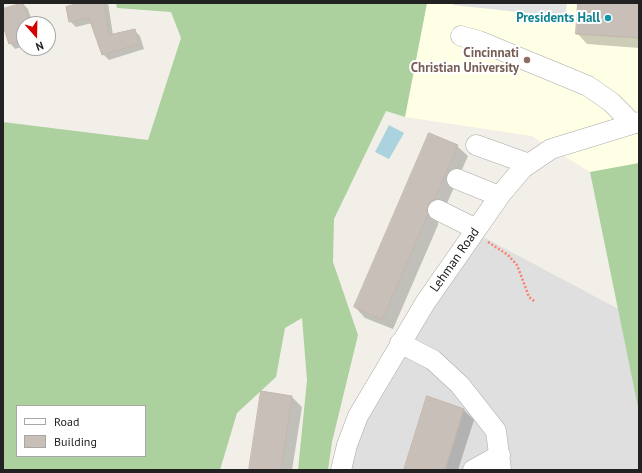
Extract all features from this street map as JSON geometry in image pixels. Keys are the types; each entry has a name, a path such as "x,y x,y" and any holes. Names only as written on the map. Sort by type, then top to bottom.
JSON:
{"street":[{"path":"461,36 479,41 588,86 611,102 636,123"},
{"name":"Lehman Road","path":"341,470 347,445 358,416 400,343 425,303 499,196 523,168 551,149 636,123"},
{"path":"476,145 529,164"},
{"path":"457,179 499,196"},
{"path":"438,210 475,231"},
{"path":"400,343 433,360 460,384 496,431 500,463 473,470"}],"path":[{"path":"475,231 508,255 517,265 529,298 534,301"}],"shaded area":[{"name":"Cincinnati Christian University","path":"427,3 639,3 639,163 590,172 532,136 405,117"},
{"path":"454,3 567,3 565,17 453,5"},
{"path":"474,232 639,320 639,470 341,470 347,445"}],"green space":[{"path":"116,3 427,3 405,117 386,111 334,219 333,262 358,335 332,442 328,470 298,470 307,380 302,318 285,328 276,377 237,413 220,470 3,470 3,122 148,140 181,38 171,12 117,8"},
{"path":"639,163 639,412 590,172"}],"water":[{"path":"389,125 404,133 389,159 375,152"}],"building":[{"path":"23,3 27,16 16,16 16,42 9,44 3,26 3,9"},
{"path":"79,3 104,3 109,35 135,29 139,44 102,55 89,18 69,22 66,7"},
{"name":"Presidents Hall","path":"578,3 639,3 639,38 576,34"},
{"path":"429,133 458,145 434,200 428,205 428,214 382,320 354,307"},
{"path":"261,391 292,396 281,470 249,470"},
{"path":"427,396 464,409 445,470 404,470"}],"place":[{"name":"Presidents Hall","path":"608,18"},
{"name":"Cincinnati Christian University","path":"527,60"}]}
